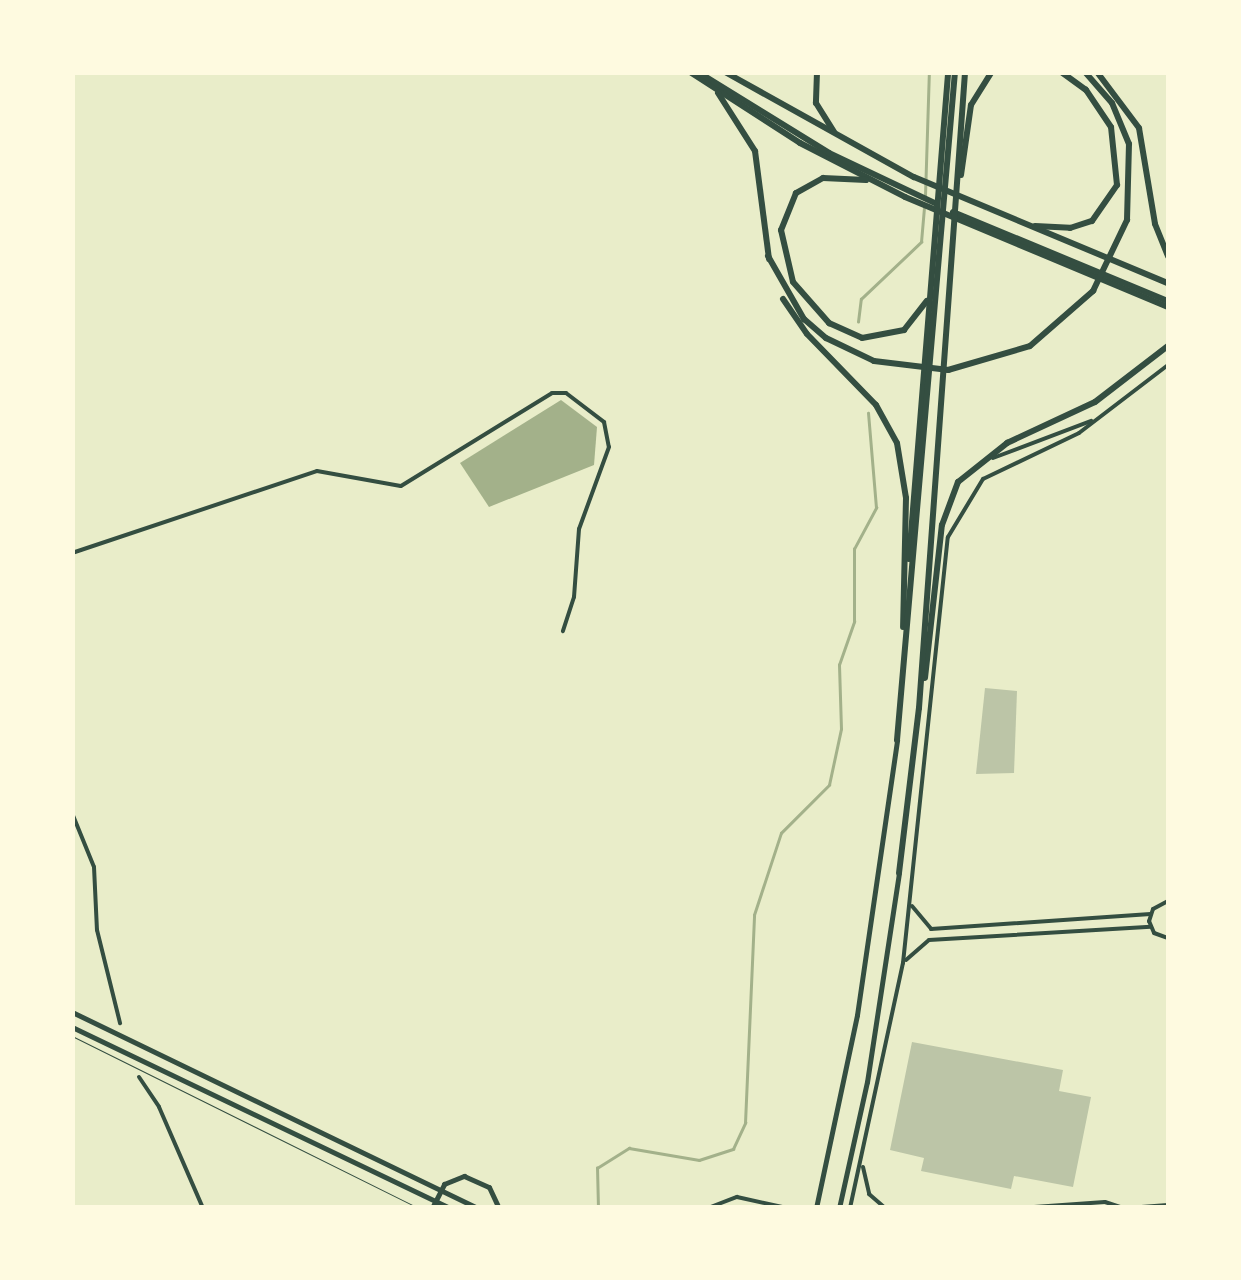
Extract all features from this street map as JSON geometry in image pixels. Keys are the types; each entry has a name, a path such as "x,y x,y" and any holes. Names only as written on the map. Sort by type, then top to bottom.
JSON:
{"highway":[{"path":"690,72 718,93 883,185 992,234 1168,304"},
{"path":"698,72 906,194"},
{"path":"725,72 914,177 1168,283"},
{"path":"817,72 816,104 838,137"},
{"path":"897,740 949,72"},
{"path":"897,740 949,72"},
{"path":"919,708 965,72"},
{"path":"958,186 971,105 992,72"},
{"path":"1024,225 1062,229 1092,221 1117,185 1111,127 1086,90 1061,72"},
{"path":"768,256 793,306 826,338 874,361 918,370 974,367 1030,346 1084,302 1122,236 1131,190 1129,144 1112,103 1084,72"},
{"path":"1097,72 1139,128 1155,224 1168,256"},
{"path":"718,93 755,151 768,256 798,323 876,405 898,444 906,498 903,627"},
{"path":"883,185 822,178 796,193 781,230 793,282 829,323 877,340 916,321 930,296"},
{"path":"899,873 942,525 969,470 1008,442 1096,402 1168,346"}],"main road":[{"path":"816,1208 857,1015 897,740"},
{"path":"838,1208 867,1082 899,873"},
{"path":"72,1012 478,1208"},
{"path":"72,1027 433,1204 450,1208"},
{"path":"433,1204 440,1188 453,1179 475,1178 493,1191 498,1208"}],"street":[{"path":"850,1208 903,964 948,537 966,500 1007,463 1105,415 1168,365"},
{"path":"72,553 318,470 401,486 552,393 566,393 604,422 609,448 580,528 574,597 562,631"},
{"path":"969,470 1105,415"},
{"path":"72,813 94,867 97,930 120,1022"},
{"path":"910,904 931,930 1150,914 1168,902"},
{"path":"1150,914 1151,927"},
{"path":"903,964 929,940 1151,927 1168,938"},
{"path":"138,1077 159,1106 203,1208"},
{"path":"862,1161 869,1194 885,1208"},
{"path":"708,1208 736,1196 787,1208"},
{"path":"1020,1208 1105,1202 1125,1208 1168,1205"}],"path":[{"path":"72,1036 420,1208"}],"shaded area":[{"path":"561,400 597,427 594,465 489,507 460,463"}],"building":[{"path":"985,688 1017,691 1014,773 976,774"},
{"path":"912,1042 1063,1070 1059,1091 1091,1097 1073,1187 1014,1176 1011,1189 921,1171 924,1158 890,1150"}],"waterway":[{"path":"925,196 929,72"},
{"path":"858,322 861,299 921,242 924,209"},
{"path":"598,1208 597,1168 629,1148 699,1160 733,1149 745,1123 754,915 781,833 829,785 841,729 839,665 854,622 854,549 876,508 868,413"}]}
